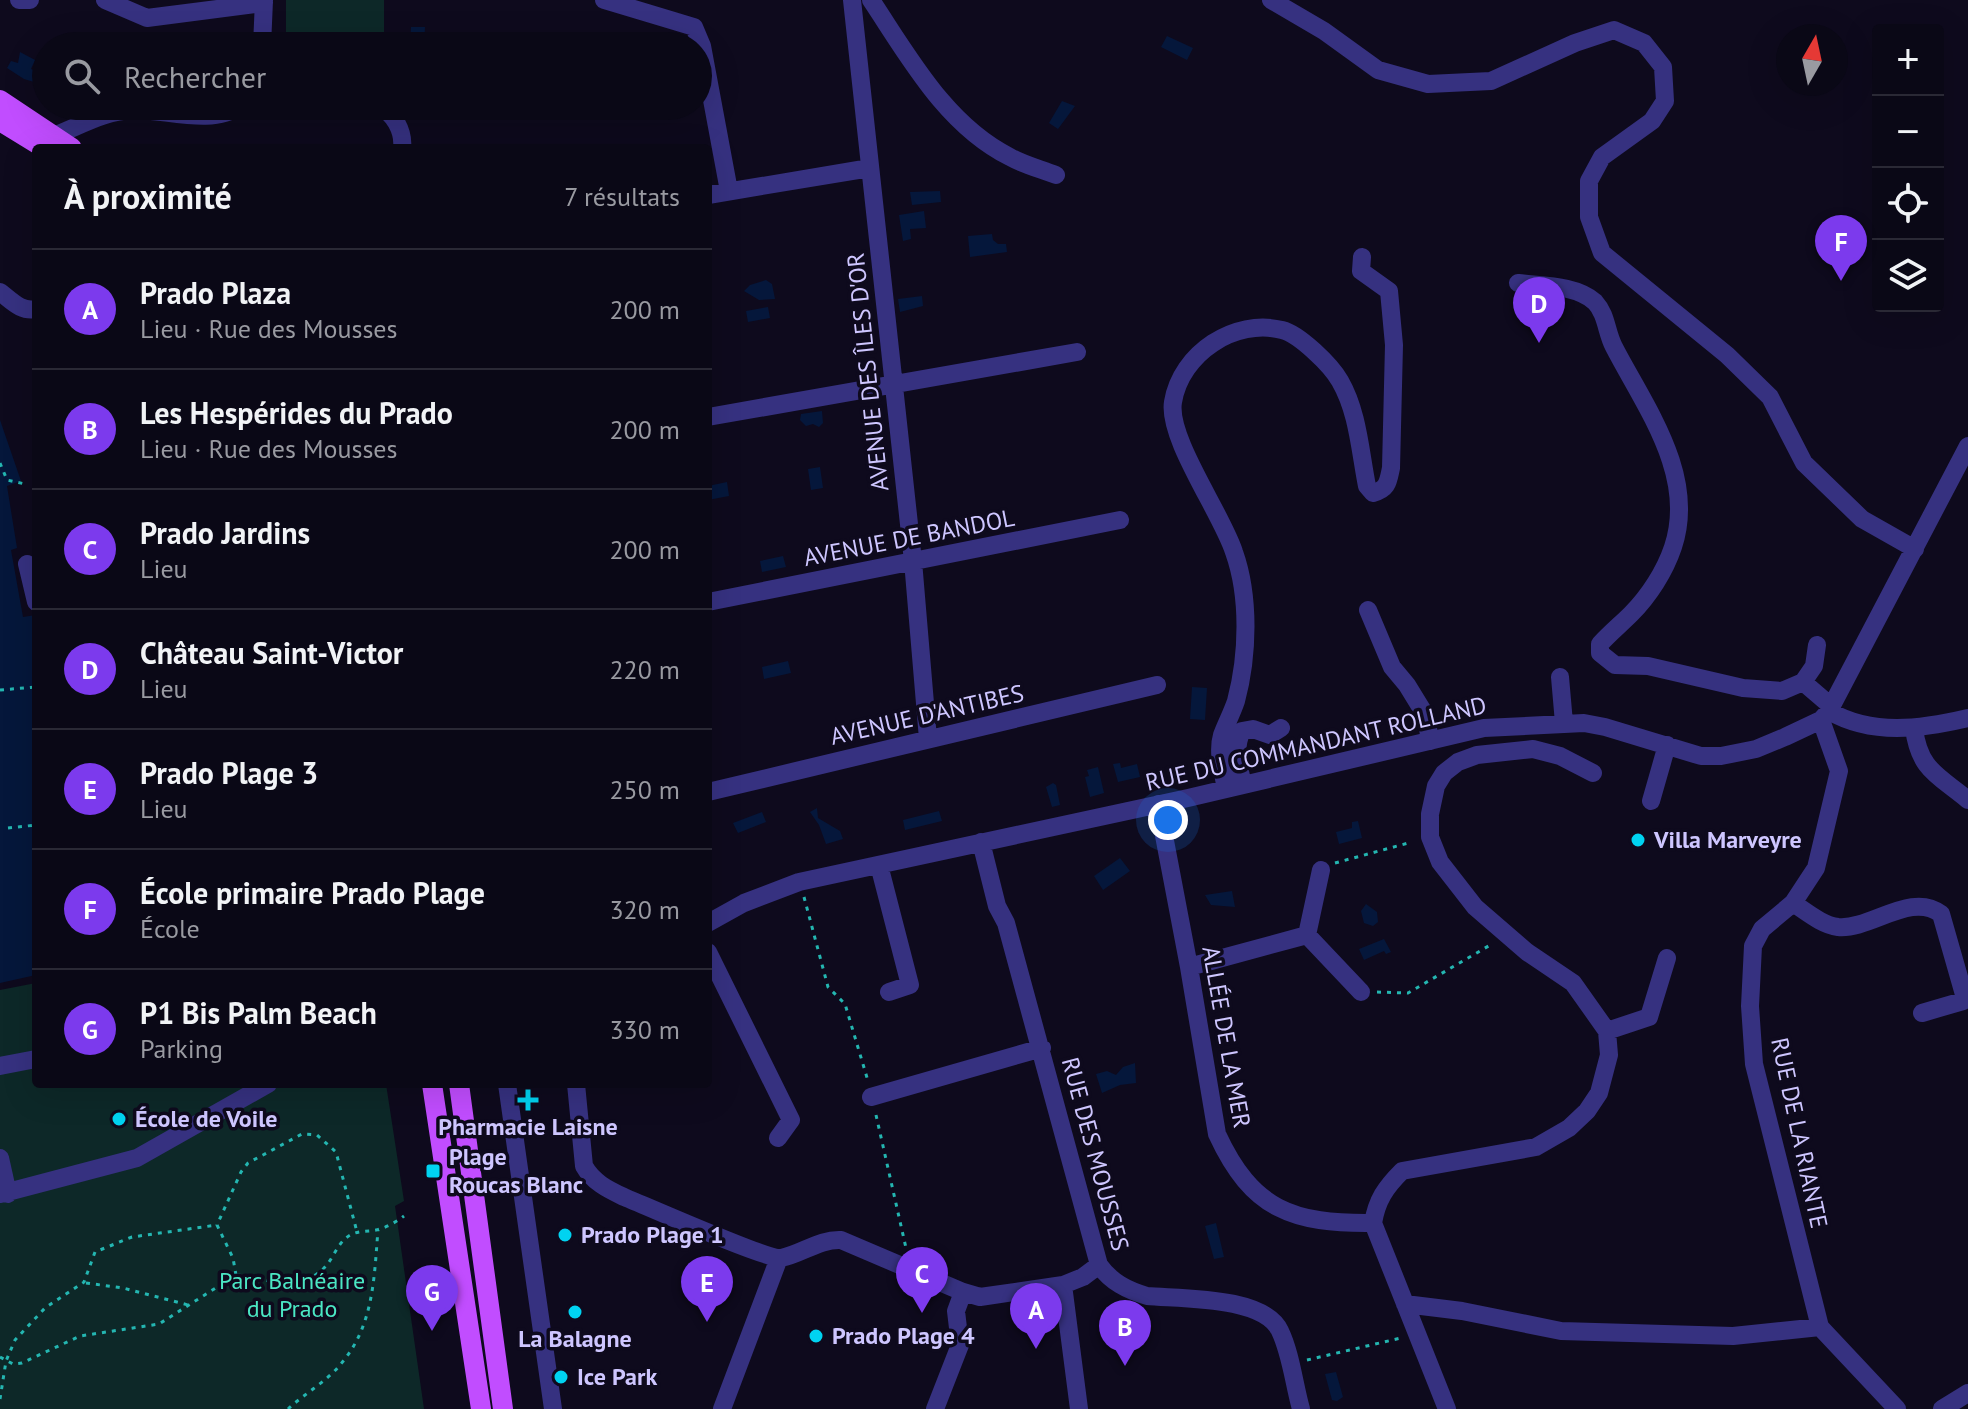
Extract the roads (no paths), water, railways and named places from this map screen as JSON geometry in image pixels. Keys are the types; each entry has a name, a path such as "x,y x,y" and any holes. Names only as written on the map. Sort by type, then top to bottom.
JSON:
{"main road":[{"path":"0,100 50,142"},
{"path":"0,121 50,142"},
{"path":"433,1088 481,1409"},
{"path":"460,1088 503,1409"}],"street":[{"path":"19,0 30,0"},
{"path":"105,0 147,18 264,2 263,32"},
{"path":"604,0 694,27 696,32"},
{"name":"AVENUE DES ÎLES D'OR","path":"852,0 913,561 928,739"},
{"path":"871,0 926,81 966,128 1009,157 1056,175"},
{"path":"1271,0 1324,31 1378,70 1428,84 1491,81 1575,43 1614,30 1644,43 1663,67 1665,101 1652,121 1602,157 1589,181 1589,217 1602,253 1727,355 1770,397 1804,463 1862,519 1915,549"},
{"path":"712,100 729,191"},
{"path":"50,142 89,120"},
{"path":"395,120 402,144"},
{"path":"712,194 870,168"},
{"path":"1235,787 1220,758 1221,738 1235,702 1241,673 1244,604 1235,552 1179,437 1172,404 1180,380 1193,360 1212,343 1258,326 1285,330 1304,342 1339,378 1353,408 1367,486 1373,493 1383,490 1391,468 1394,345 1389,291 1361,271 1362,257"},
{"path":"1518,283 1578,291 1595,303 1606,319 1612,344 1634,379 1668,452 1676,483 1679,511 1673,545 1658,579 1634,612 1600,644 1600,653 1615,665 1648,666 1743,688 1782,691 1803,682 1814,666 1817,645"},
{"path":"0,292 20,308 32,310"},
{"path":"712,416 1077,352"},
{"path":"1827,712 1968,446"},
{"name":"AVENUE DE BANDOL","path":"712,601 1120,520"},
{"path":"27,564 32,585"},
{"path":"1368,610 1392,667 1426,716 1430,741"},
{"path":"1560,677 1564,723"},
{"path":"1803,682 1827,712 1872,728 1914,728 1968,718"},
{"name":"AVENUE D'ANTIBES","path":"712,791 1157,685"},
{"name":"RUE DU COMMANDANT ROLLAND","path":"712,921 744,903 799,882 1235,787 1484,728 1564,723 1605,727 1701,756 1721,756 1756,749 1827,712"},
{"name":"RUE DE LA RIANTE","path":"1827,712 1839,771 1822,853 1793,903 1762,929 1753,946 1750,1006 1754,1064 1820,1327 1897,1409"},
{"path":"1235,787 1238,740 1242,731 1253,729 1270,735 1281,728"},
{"path":"1914,728 1922,762 1968,800"},
{"path":"1651,801 1667,745"},
{"path":"1447,1409 1373,1223 1376,1202 1402,1171 1513,1153 1536,1147 1569,1128 1587,1111 1599,1093 1609,1055 1607,1031 1573,983 1527,952 1475,907 1440,862 1430,837 1430,814 1436,786 1444,773 1458,762 1477,755 1533,749 1560,756 1593,773"},
{"name":"ALLÉE DE LA MER","path":"1158,804 1217,1134 1229,1160 1248,1187 1271,1204 1296,1216 1341,1224 1373,1223"},
{"name":"RUE DES MOUSSES","path":"986,841 997,906 1006,923 1042,1048 1099,1265 1108,1277 1133,1292 1246,1306 1268,1315 1280,1332 1301,1409"},
{"path":"879,865 910,985 889,992"},
{"path":"1307,935 1321,870"},
{"path":"1793,903 1821,921 1843,927 1917,907 1932,907 1941,914 1965,998 1922,1013"},
{"path":"1189,967 1307,935"},
{"path":"1307,935 1361,992"},
{"path":"1607,1031 1649,1017 1667,958"},
{"path":"712,960 761,1062 789,1110 791,1120 778,1138"},
{"path":"871,1097 1042,1048"},
{"path":"0,1066 32,1060"},
{"path":"0,1158 4,1194 137,1158 261,1088"},
{"path":"508,1088 553,1409"},
{"path":"576,1088 584,1166 590,1177 624,1197 779,1258 841,1240 980,1297 1063,1285 1083,1277 1099,1265"},
{"path":"722,1409 779,1258"},
{"path":"1063,1285 1079,1409"},
{"path":"935,1409 960,1345 956,1311 963,1292"},
{"path":"1403,1299 1561,1331 1733,1336 1820,1327"},
{"path":"1942,1409 1968,1393"}],"water":[{"path":"411,27 425,27 425,32 411,32"},
{"path":"1167,36 1193,48 1187,60 1161,47"},
{"path":"20,52 32,58 32,81 7,68 11,61 18,63"},
{"path":"1062,101 1075,106 1058,129 1049,123"},
{"path":"940,191 941,202 912,205 910,192"},
{"path":"924,211 926,228 910,229 911,239 903,241 899,215"},
{"path":"992,234 998,244 1006,244 1007,252 970,257 968,236"},
{"path":"766,280 772,284 775,299 759,300 744,291 750,285"},
{"path":"922,296 923,306 900,312 898,299"},
{"path":"768,307 770,318 748,322 746,311"},
{"path":"822,411 823,423 819,427 813,424 806,426 800,420 801,414"},
{"path":"0,420 21,481 7,486 17,548 11,550 23,617 32,616 32,976 0,983"},
{"path":"820,467 823,488 811,490 808,469"},
{"path":"727,482 729,496 712,499 712,485"},
{"path":"783,556 786,567 762,572 760,561"},
{"path":"788,661 791,673 764,679 762,667"},
{"path":"1192,687 1207,688 1205,720 1190,719"},
{"path":"1120,763 1121,768 1137,764 1140,777 1118,782 1113,764"},
{"path":"1098,767 1104,793 1090,797 1085,777 1089,776 1087,770"},
{"path":"1053,783 1060,805 1052,807 1046,787"},
{"path":"817,808 818,818 840,831 843,839 826,844 810,812"},
{"path":"939,811 942,821 905,830 903,820"},
{"path":"762,812 766,822 738,833 733,823"},
{"path":"1358,821 1362,838 1339,844 1336,832 1352,828 1352,822"},
{"path":"1120,858 1130,871 1103,890 1094,876"},
{"path":"1232,891 1235,907 1211,905 1205,895"},
{"path":"1366,904 1377,912 1378,922 1373,926 1364,923 1361,911"},
{"path":"1384,939 1391,952 1386,954 1384,951 1364,960 1359,949"},
{"path":"1135,1063 1136,1083 1120,1085 1102,1093 1096,1074 1107,1071 1116,1075 1123,1067"},
{"path":"1216,1223 1224,1257 1214,1259 1205,1226"},
{"path":"1336,1372 1343,1397 1337,1401 1332,1400 1325,1374"}],"place":[{"name":"École primaire Prado Plage","path":"1841,281"},
{"name":"Château Saint-Victor","path":"1539,343"},
{"name":"Villa Marveyre","path":"1638,840"},
{"name":"Pharmacie Laisne","path":"528,1100"},
{"name":"École de Voile","path":"119,1119"},
{"name":"Plage Roucas Blanc","path":"433,1171"},
{"name":"Prado Plage 1","path":"565,1235"},
{"name":"La Balagne","path":"575,1312"},
{"name":"Prado Jardins","path":"922,1313"},
{"name":"Prado Plage 3","path":"707,1322"},
{"name":"P1 Bis Palm Beach","path":"432,1331"},
{"name":"Prado Plage 4","path":"816,1336"},
{"name":"Prado Plaza","path":"1036,1349"},
{"name":"Les Hespérides du Prado","path":"1125,1366"},
{"name":"Ice Park","path":"561,1377"}],"park label":[{"name":"Parc Balnéaire du Prado","path":"292,1295"}]}
